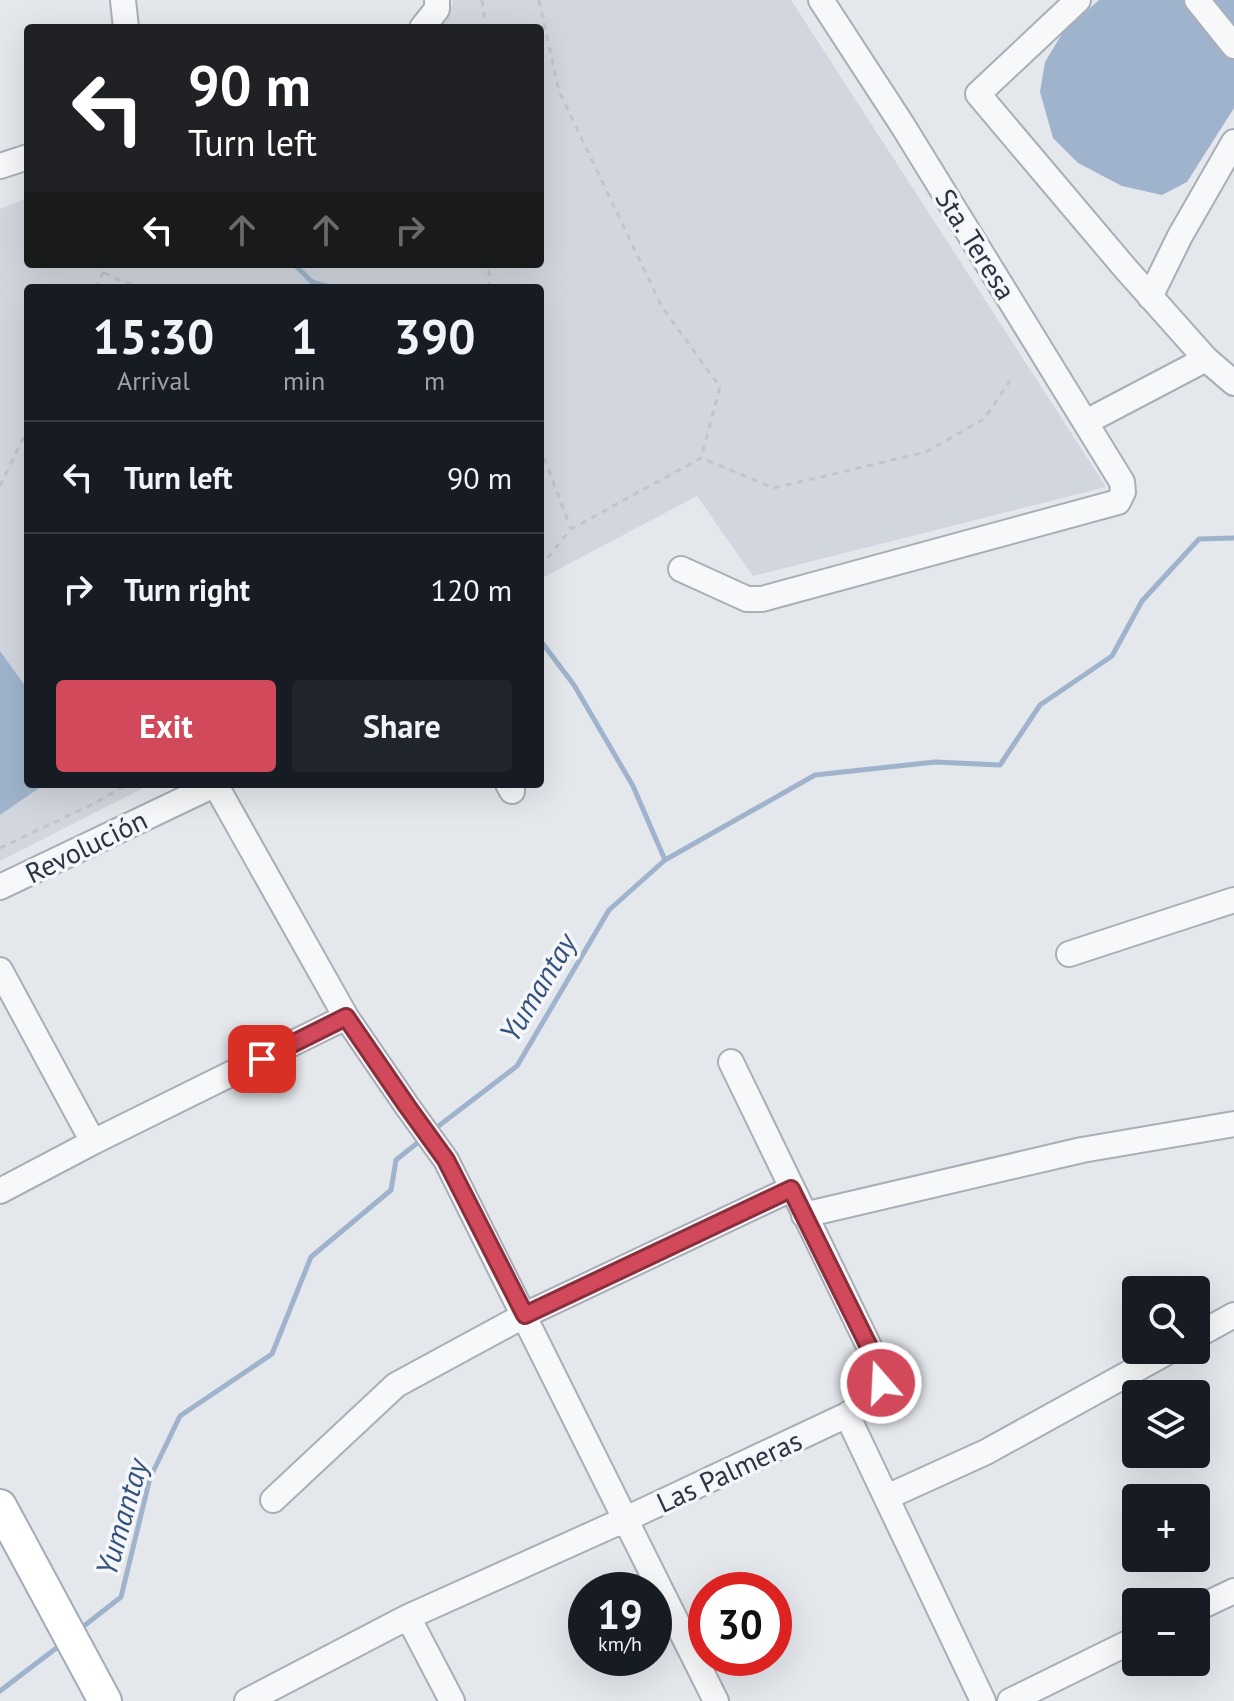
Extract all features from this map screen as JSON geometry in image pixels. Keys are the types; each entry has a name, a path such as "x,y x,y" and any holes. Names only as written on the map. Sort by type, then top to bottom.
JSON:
{"main road":[{"path":"0,1506 42,1599 78,1665 105,1701"},
{"path":"0,1537 42,1599"},
{"path":"78,1665 89,1701"}],"street":[{"path":"123,0 126,24"},
{"path":"426,24 437,9 437,0"},
{"name":"Sta. Teresa","path":"681,569 747,599 762,599 1118,502 1123,492 1122,482 1086,422 903,126 821,0"},
{"path":"1078,0 978,94 1150,297 1206,359 1234,383"},
{"path":"1197,0 1234,46"},
{"path":"1150,297 1180,236 1234,142"},
{"path":"0,166 24,158"},
{"path":"1086,422 1206,359"},
{"name":"Revolución","path":"0,887 207,788"},
{"path":"217,788 346,1017 446,1160 716,1701"},
{"path":"1069,954 1234,900"},
{"path":"0,970 93,1142"},
{"path":"0,1191 346,1017"},
{"name":"Las Palmeras","path":"247,1701 408,1617 847,1415 876,1395 881,1383 881,1371 731,1062"},
{"path":"804,1215 1082,1150 1234,1124"},
{"path":"273,1500 396,1385 525,1315 791,1189"},
{"path":"1210,1328 1234,1315"},
{"path":"887,1497 986,1452 1146,1364"},
{"path":"847,1415 983,1701"},
{"path":"1210,1602 1234,1591"},
{"path":"408,1617 452,1701"},
{"path":"1010,1701 1122,1646"}],"path":[{"path":"482,0 485,24"},
{"path":"539,0 559,91 662,307 720,387 701,458 571,529 544,562"},
{"path":"98,284 106,268"},
{"path":"104,273 132,284"},
{"path":"701,458 774,488 926,452 984,419 1010,381"},
{"path":"0,486 24,436"},
{"path":"544,458 571,529"},
{"path":"0,848 121,788"}],"shaded area":[{"path":"452,0 791,0 1106,487 753,576 697,496 544,577 544,284 24,284 24,788 143,788 0,861 0,209 24,200 24,268 544,268 544,24 442,24"}],"water":[{"path":"1099,0 1234,0 1234,108 1187,182 1162,195 1122,186 1078,163 1053,138 1040,92 1045,62 1063,32"},
{"path":"0,651 24,684 24,788 39,788 0,815"}],"waterway":[{"path":"298,268 312,282 319,284"},
{"name":"Yumantay","path":"432,1131 517,1066 609,910 665,860 815,775 935,762 1000,765 1040,705 1112,656 1142,601 1199,539 1234,538"},
{"path":"544,645 574,685 633,786 665,860"},
{"name":"Yumantay","path":"80,1629 121,1597 150,1478 180,1416 272,1354 311,1257 391,1190 396,1160 421,1140"},
{"name":"Yumantay","path":"0,1691 63,1643"}],"route":[{"path":"262,1059 346,1017 446,1160 525,1315 791,1189 881,1371 881,1383"}]}
